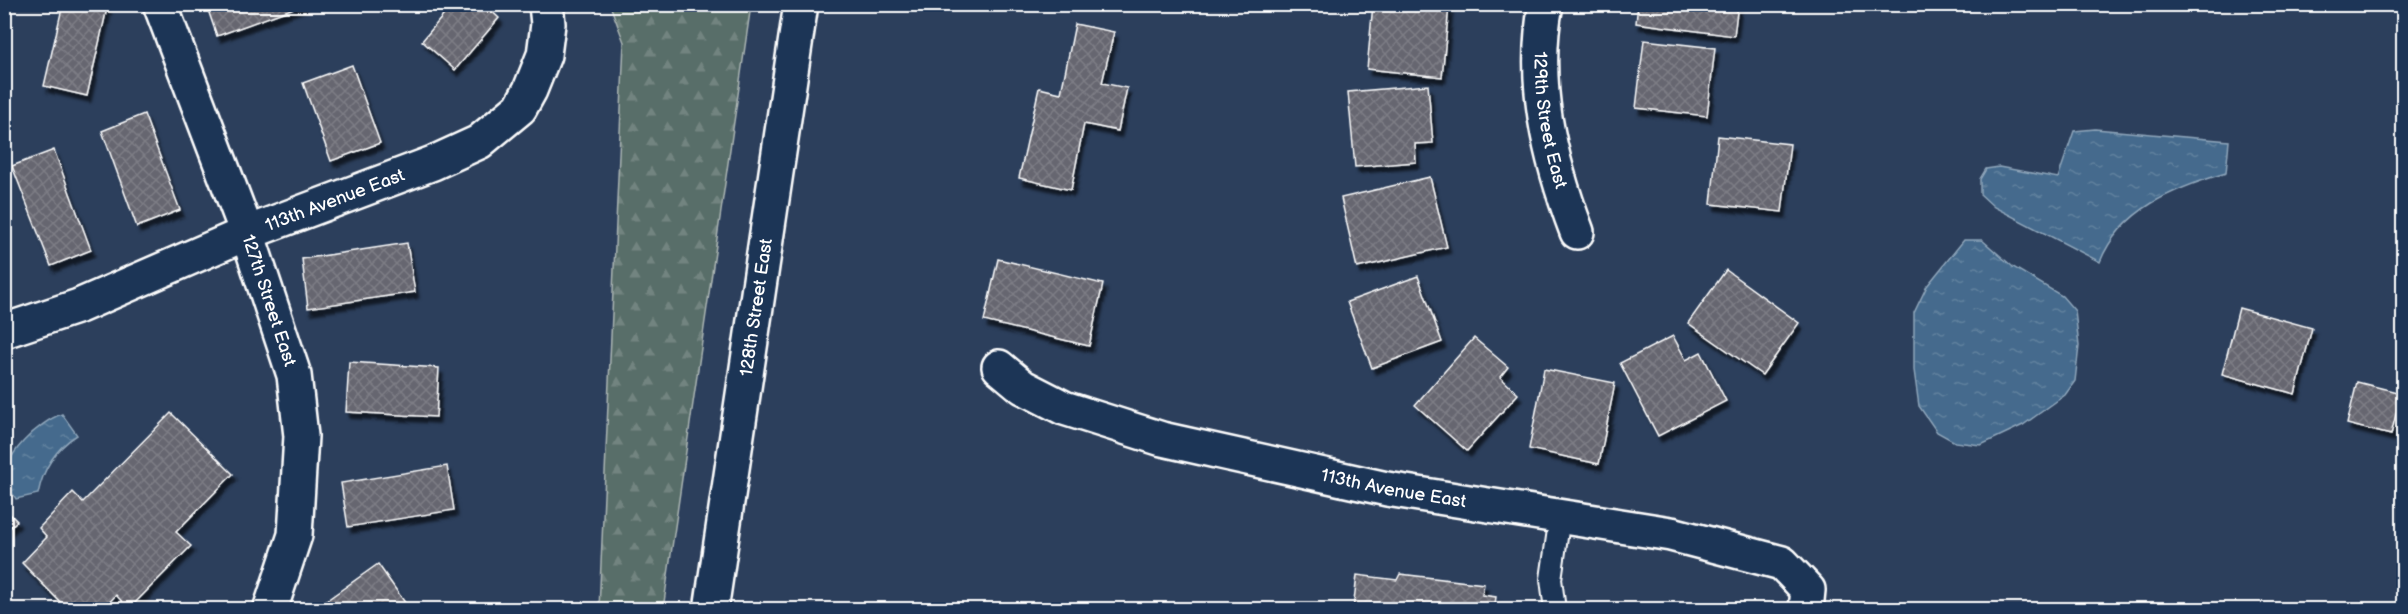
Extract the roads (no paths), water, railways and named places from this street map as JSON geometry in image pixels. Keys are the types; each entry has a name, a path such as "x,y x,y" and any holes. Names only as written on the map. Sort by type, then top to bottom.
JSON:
{"street":[{"name":"127th Street East","path":"160,4 247,234 294,375 301,436 295,535 270,609"},
{"name":"113th Avenue East","path":"4,331 79,306 247,234 433,163 479,142 520,108 530,90 544,55 548,24 546,4"},
{"name":"128th Street East","path":"711,609 801,4"},
{"name":"129th Street East","path":"1546,4 1539,55 1543,118 1562,193 1577,231"},
{"name":"113th Avenue East","path":"999,367 1023,387 1064,408 1162,439 1387,489 1560,516 1693,540 1782,563 1808,590 1806,609"}],"lane":[{"path":"1555,609 1551,579 1560,516"}],"water":[{"path":"2095,129 2229,141 2226,173 2188,186 2152,203 2121,228 2109,244 2100,262 1994,207 1980,194 1980,179 1986,169 1999,167 2058,178 2074,131"},
{"path":"1964,240 1982,240 2013,267 2062,296 2075,311 2079,346 2075,381 2065,395 2023,425 1981,445 1955,442 1937,432 1919,406 1914,370 1914,313 1927,286"},
{"path":"62,414 77,435 62,446 51,460 38,494 16,499 5,484 5,474 9,463 15,452 33,432"}]}
